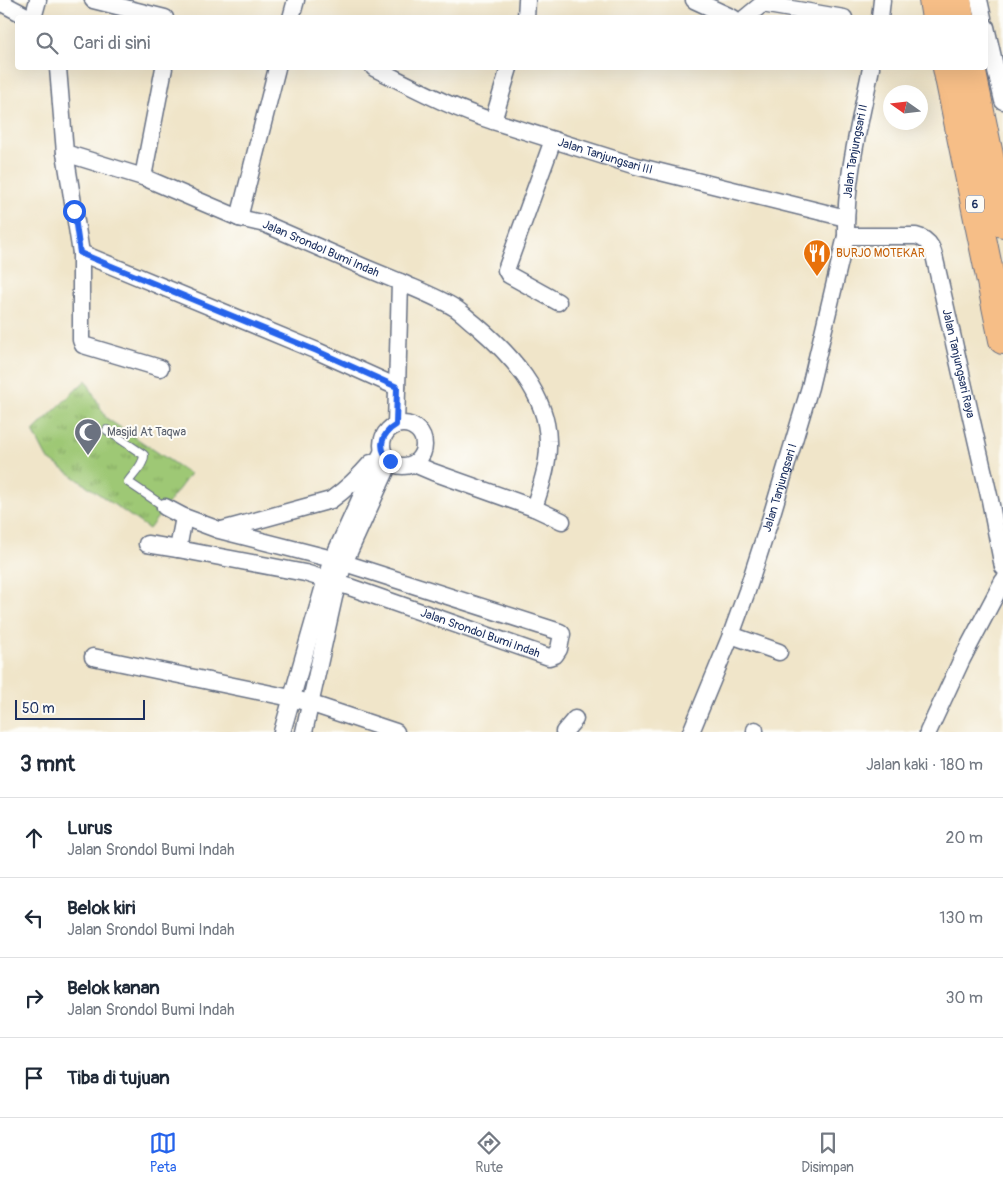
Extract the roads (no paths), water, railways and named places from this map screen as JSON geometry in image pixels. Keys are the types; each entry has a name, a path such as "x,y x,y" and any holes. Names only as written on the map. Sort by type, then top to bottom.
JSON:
{"highway":[{"path":"933,0 936,15"},
{"path":"957,0 960,15"},
{"name":"6","path":"947,70 1003,340"},
{"name":"6","path":"971,70 1003,223"}],"street":[{"path":"33,15 38,0"},
{"path":"93,0 154,15"},
{"path":"292,15 296,0"},
{"path":"526,15 527,0"},
{"path":"694,0 726,15"},
{"path":"880,15 882,0"},
{"path":"979,0 982,15"},
{"path":"0,2 26,15"},
{"path":"748,15 760,4 827,15"},
{"path":"988,36 1003,102"},
{"path":"58,70 65,153 80,253 81,340 83,345 160,368"},
{"path":"143,177 164,70"},
{"path":"239,218 276,70"},
{"name":"Jalan Tanjungsari III","path":"378,70 477,116 636,166 846,218"},
{"path":"493,121 508,70"},
{"name":"Jalan Tanjungsari II","path":"846,236 846,218 854,152 871,70"},
{"path":"553,140 506,270 509,275 558,302"},
{"name":"Jalan Srondol Bumi Indah","path":"65,153 143,177 239,218 265,224 456,308 502,349 517,366 538,398 548,434 548,449 545,470 534,508"},
{"name":"Jalan Tanjungsari Raya","path":"846,236 916,236 929,243 938,273 990,500 1003,568"},
{"name":"Jalan Tanjungsari I","path":"691,732 748,591 771,518 810,387 846,236"},
{"path":"80,253 317,351 397,387"},
{"path":"396,425 400,282"},
{"path":"409,424 420,432 424,439 423,453 414,464 400,466 385,454 383,440 385,434 396,425 409,424"},
{"path":"220,530 331,500 385,454"},
{"path":"282,732 291,698 334,572 377,462 385,454"},
{"path":"414,464 534,508 562,521"},
{"name":"Jalan Srondol Bumi Indah","path":"147,544 178,547 305,573 334,572 560,632 562,634 559,649 555,655 549,657 334,572 220,530 183,520 165,507"},
{"path":"178,547 183,520"},
{"path":"304,732 334,572"},
{"path":"928,732 962,658 1003,581"},
{"path":"731,634 779,652"},
{"path":"93,657 309,702 396,732"},
{"path":"564,732 576,719"}],"lane":[{"path":"107,430 144,455 142,464 128,482 165,507"}],"place":[{"name":"BURJO MOTEKAR","path":"817,277"},
{"name":"Masjid At Taqwa","path":"88,456"}]}
